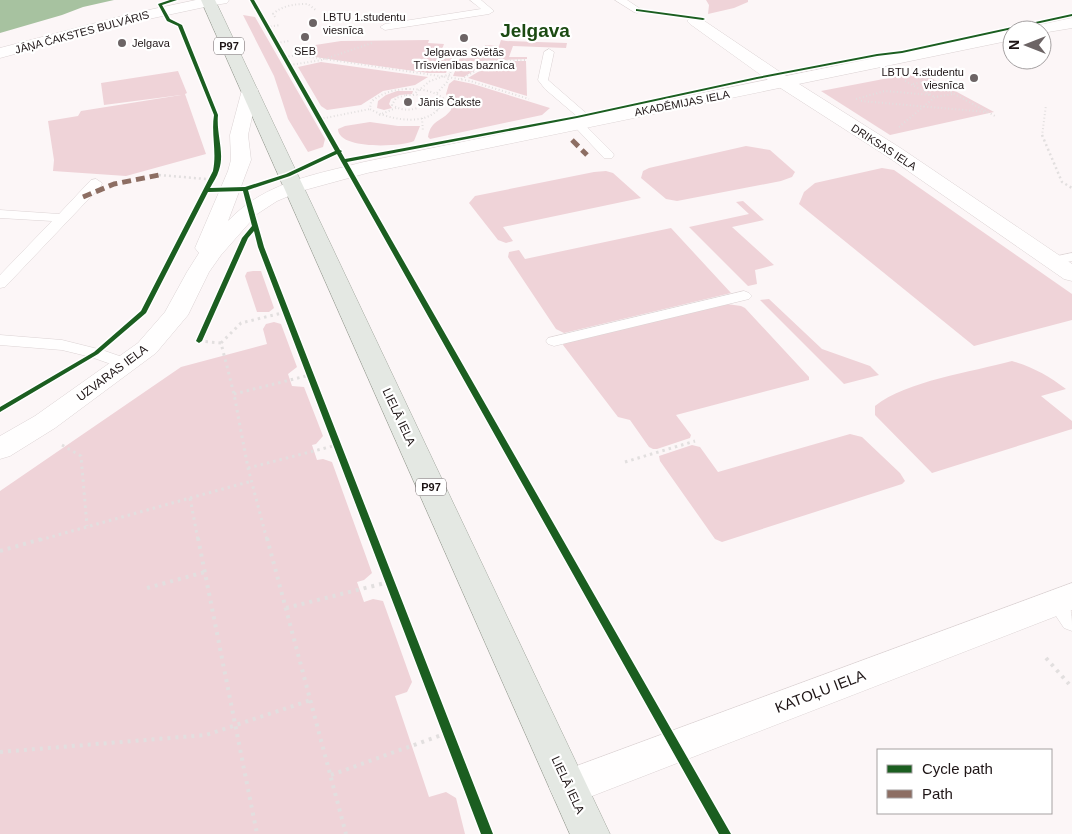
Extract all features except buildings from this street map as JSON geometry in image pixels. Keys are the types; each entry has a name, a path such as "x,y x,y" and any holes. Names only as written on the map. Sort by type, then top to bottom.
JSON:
{"main road":[{"name":"JĀŅA ČAKSTES BULVĀRIS","path":"0,53 164,10 213,1"},
{"name":"LIELĀ IELA","path":"213,1 249,90 590,834"},
{"name":"DRIKSAS IELA","path":"695,21 785,83 1062,259 1072,274"},
{"path":"1052,27 1072,23"},
{"name":"AKADĒMIJAS IELA","path":"294,187 364,168 582,120 785,83 1002,37"},
{"name":"UZVARAS IELA","path":"198,272 210,234 241,160 239,135 249,90"},
{"name":"UZVARAS IELA","path":"0,450 45,422 147,348 176,315 198,272 220,241 250,210 270,196 294,187"},
{"name":"KATOĻU IELA","path":"569,787 1067,606"}],"lane":[{"path":"385,27 488,11 477,0"},
{"path":"620,0 637,10"},
{"path":"548,56 543,80 582,120 608,155"},
{"path":"0,284 96,183"},
{"path":"0,214 61,218"},
{"path":"554,341 744,296"},
{"path":"0,340 62,345 96,352 124,364"}],"path":[{"path":"283,4 288,6"},
{"path":"275,17 274,12 288,6 308,4 317,11"},
{"path":"262,18 294,73"},
{"path":"268,27 280,25"},
{"path":"290,65 322,60 370,44 376,40 385,27"},
{"path":"461,43 464,35"},
{"path":"277,43 289,40"},
{"path":"285,57 298,55 461,80 582,120"},
{"path":"454,63 548,56"},
{"path":"437,93 441,91 449,78 456,58"},
{"path":"461,80 494,61"},
{"path":"413,95 418,89 438,76 450,74"},
{"path":"918,74 995,116"},
{"path":"900,78 936,97"},
{"path":"912,84 930,80"},
{"path":"398,89 418,89 437,93 443,98 444,103 439,110 422,118 404,120 379,115 370,108 371,102 384,93 398,89"},
{"path":"931,95 891,91 852,100 987,112"},
{"path":"895,131 936,97 954,94"},
{"path":"424,106 426,103 425,98 413,95 401,96 393,100 392,104 397,108 409,110 424,106 439,110"},
{"path":"1046,105 1042,136 1062,182 1072,188"},
{"path":"316,111 322,121 370,108"},
{"path":"379,115 397,108"},
{"path":"159,175 212,179 206,190 229,190"},
{"path":"282,303 289,321"},
{"path":"203,332 199,341 220,343 241,323 286,312"},
{"path":"220,343 234,394 248,468 346,834"},
{"path":"307,366 314,384"},
{"path":"234,394 310,375"},
{"path":"334,437 341,454"},
{"path":"625,462 695,441"},
{"path":"60,444 80,456 87,526"},
{"path":"248,468 337,445"},
{"path":"0,551 252,481"},
{"path":"190,498 257,834"},
{"path":"147,588 205,572"},
{"path":"386,573 393,591"},
{"path":"286,608 389,582"},
{"path":"1046,658 1069,684"},
{"path":"0,752 206,735 311,700"},
{"path":"444,724 450,742"},
{"path":"331,775 447,733"}],"shaded area":[{"path":"0,0 114,0 83,7 0,33"},
{"path":"706,0 748,0 748,2 734,8 708,14 709,5"},
{"path":"243,15 255,17 325,139 323,147 308,152 288,119 274,76"},
{"path":"429,40 428,43 444,44 439,57 452,58 446,73 428,73 321,58 307,55 296,48 341,41"},
{"path":"501,40 567,43 566,48 513,46 509,57 527,57 527,59 458,62 460,58 474,58 477,49 484,50 485,45 499,46"},
{"path":"496,61 526,61 527,96 468,78"},
{"path":"321,62 428,77 415,85 383,91 361,105 327,110 321,106 298,67"},
{"path":"487,62 464,77 453,76 458,64"},
{"path":"178,71 206,154 126,176 53,171 54,160 48,121 78,116 81,111 181,95 104,105 101,83"},
{"path":"920,72 994,112 890,135 821,91"},
{"path":"454,80 550,108 542,115 430,139 428,137 429,131 434,124 451,110 452,105 446,94 449,84"},
{"path":"397,91 413,91 412,94 400,95 391,99 389,104 392,108 384,110 377,108 378,101 386,95"},
{"path":"370,122 398,126 420,126 414,141 397,145 359,144 348,141 341,136 338,129"},
{"path":"746,146 770,150 795,172 792,177 781,181 677,201 666,199 641,178 643,171 649,168"},
{"path":"882,168 894,170 1072,294 1072,320 974,346 799,204 804,192 815,183"},
{"path":"606,171 613,173 641,198 503,227 513,241 506,243 498,240 469,203 475,196"},
{"path":"743,201 764,220 732,227 774,265 755,270 757,284 748,286 689,227 749,214 736,202"},
{"path":"671,228 731,293 564,333 556,329 508,257 509,252 519,250 525,259"},
{"path":"261,271 274,308 269,312 257,312 245,276 247,272"},
{"path":"769,299 822,349 870,366 879,375 844,384 760,300"},
{"path":"727,304 745,308 809,377 809,380 676,415 691,435 690,438 657,449 649,447 630,420 618,417 563,345 564,342 570,340"},
{"path":"274,322 281,324 297,367 288,374 292,386 304,387 323,436 316,444 312,445 317,460 323,459 332,462 372,573 364,580 357,582 364,602 373,599 383,601 412,682 407,692 395,696 429,797 446,792 456,798 465,834 0,834 0,491 181,367 267,344 263,329 266,324"},
{"path":"1012,361 1040,372 1066,389 1041,396 1072,421 1072,429 932,473 875,415 875,406 888,397 904,390 940,378"},
{"path":"850,434 862,437 900,473 905,481 902,484 722,542 715,539 660,461 659,456 692,445 700,447 718,472"}],"marked path":[{"path":"572,140 587,155"},
{"path":"83,197 114,184 159,175"}],"cycle path":[{"path":"0,410 96,353 144,312 216,171 218,164 215,129 216,115 180,25 168,20 160,4 175,0"},
{"path":"252,0 725,834"},
{"path":"637,10 703,19"},
{"path":"344,161 577,117 757,78 902,52 1072,15"},
{"path":"206,190 245,189 288,175 339,151"},
{"path":"245,189 261,247 487,834"},
{"path":"199,341 245,238 255,226"}],"place":[{"name":"LBTU 1.studentu viesnīca","path":"313,23"},
{"name":"SEB","path":"305,37"},
{"name":"Jelgavas Svētās Trīsvienības baznīca","path":"464,38"},
{"name":"Jelgava","path":"122,43"},
{"name":"LBTU 4.studentu viesnīca","path":"974,78"},
{"name":"Jānis Čakste","path":"408,102"}],"district":[{"name":"Jelgava","path":"535,30"}]}
